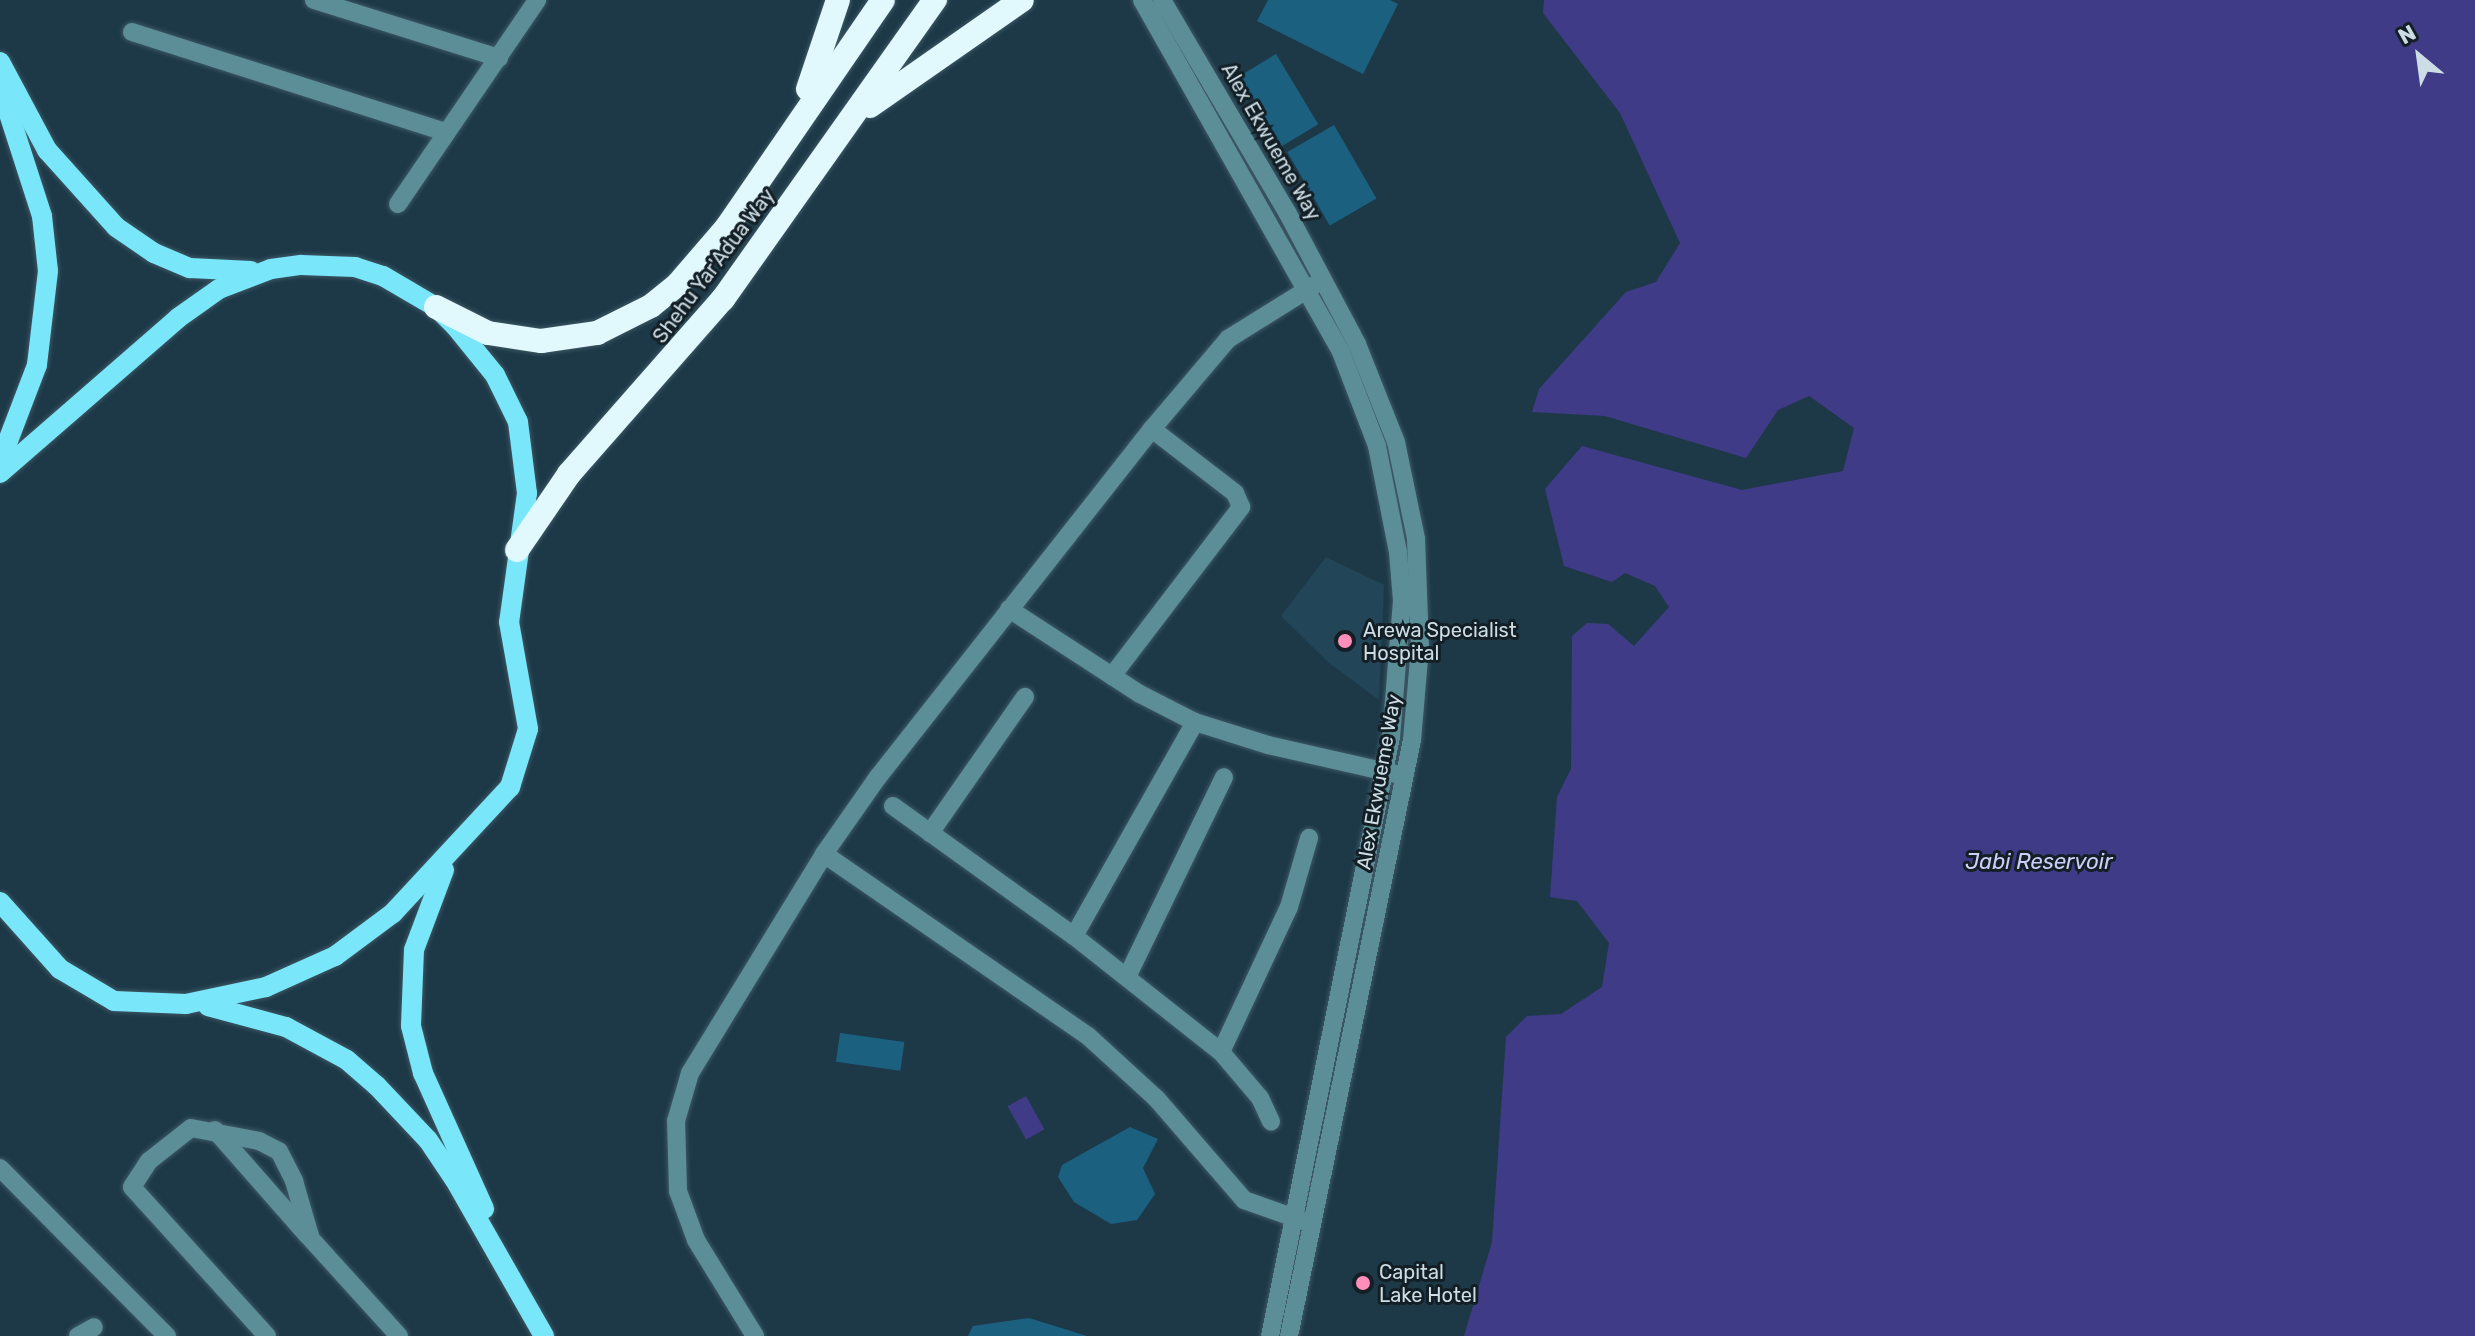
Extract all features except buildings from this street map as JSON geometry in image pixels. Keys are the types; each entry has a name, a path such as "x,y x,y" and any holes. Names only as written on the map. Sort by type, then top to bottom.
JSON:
{"highway":[{"path":"787,136 818,65 838,0"},
{"name":"Shehu Yar'Adua Way","path":"436,307 488,333 541,341 597,333 625,321 669,292 702,259 883,0"},
{"name":"Shehu Yar'Adua Way","path":"517,550 562,482 723,299 935,0"},
{"path":"842,133 887,93 1022,0"}],"main road":[{"path":"0,62 47,150 116,227 154,253 190,268 271,269 327,264 355,267 383,276 436,307 495,375 518,422 527,493 509,622 526,705 524,750 510,787 393,913 335,956 266,987 186,1004"},
{"path":"0,86 42,216 48,271 37,365 0,462"},
{"path":"0,473 178,318 219,289 271,269"},
{"path":"460,844 420,926 410,975 411,1026 423,1073 513,1279"},
{"path":"0,902 9,919 60,969 95,994 146,1005 186,1004 224,1008 286,1027 347,1060 377,1086 428,1140 544,1336"}],"street":[{"path":"314,0 499,58"},
{"path":"398,204 537,0"},
{"name":"Alex Ekwueme Way","path":"1142,0 1317,284 1368,419 1398,552 1402,601 1397,696 1304,1221 1289,1336"},
{"name":"Alex Ekwueme Way","path":"1162,0 1391,427 1416,539 1420,647 1406,776 1304,1221 1270,1336"},
{"path":"132,32 446,132"},
{"path":"755,1336 684,1214 674,1165 676,1121 690,1073 824,854 1009,609 1152,429 1228,339 1317,284"},
{"path":"1112,676 1241,507 1235,493 1152,429"},
{"path":"1009,609 1112,676 1195,722 1268,745 1406,776"},
{"path":"930,833 1025,697"},
{"path":"1074,936 1195,722"},
{"path":"1127,977 1224,777"},
{"path":"893,806 1074,936 1221,1052 1260,1098 1271,1122"},
{"path":"1221,1052 1289,907 1309,838"},
{"path":"824,854 1076,1026 1156,1098 1244,1200 1304,1221"},
{"path":"267,1336 132,1187 149,1161 191,1128 215,1130 279,1151 294,1181 311,1239"},
{"path":"215,1130 399,1336"},
{"path":"0,1168 167,1336"}],"shaded area":[{"path":"1268,0 1390,0 1398,4 1363,74 1257,21"},
{"path":"1276,54 1318,124 1282,146 1240,76"},
{"path":"1334,125 1376,199 1330,226 1287,152"},
{"name":"Arewa Specialist Hospital","path":"1326,557 1384,585 1379,700 1328,662 1281,616"},
{"path":"840,1033 904,1042 900,1071 836,1062"},
{"path":"1130,1127 1158,1139 1143,1168 1155,1194 1137,1220 1111,1224 1074,1202 1058,1177 1062,1165"},
{"path":"1029,1318 1087,1336 968,1336 973,1326"}],"water":[{"name":"Jabi Reservoir","path":"1544,0 2475,0 2475,1336 1464,1336 1492,1242 1506,1037 1527,1016 1561,1014 1602,987 1609,943 1577,901 1550,897 1557,797 1571,769 1572,636 1587,623 1608,624 1634,646 1669,607 1655,586 1625,573 1612,582 1564,566 1545,489 1582,446 1742,490 1843,471 1854,428 1809,396 1778,410 1746,458 1605,416 1532,412 1539,389 1626,292 1656,282 1680,243 1620,113 1543,13"},
{"path":"1026,1096 1044,1129 1026,1139 1008,1106"}],"place":[{"name":"Arewa Specialist Hospital","path":"1345,641"},
{"name":"Capital Lake Hotel","path":"1363,1283"}]}
